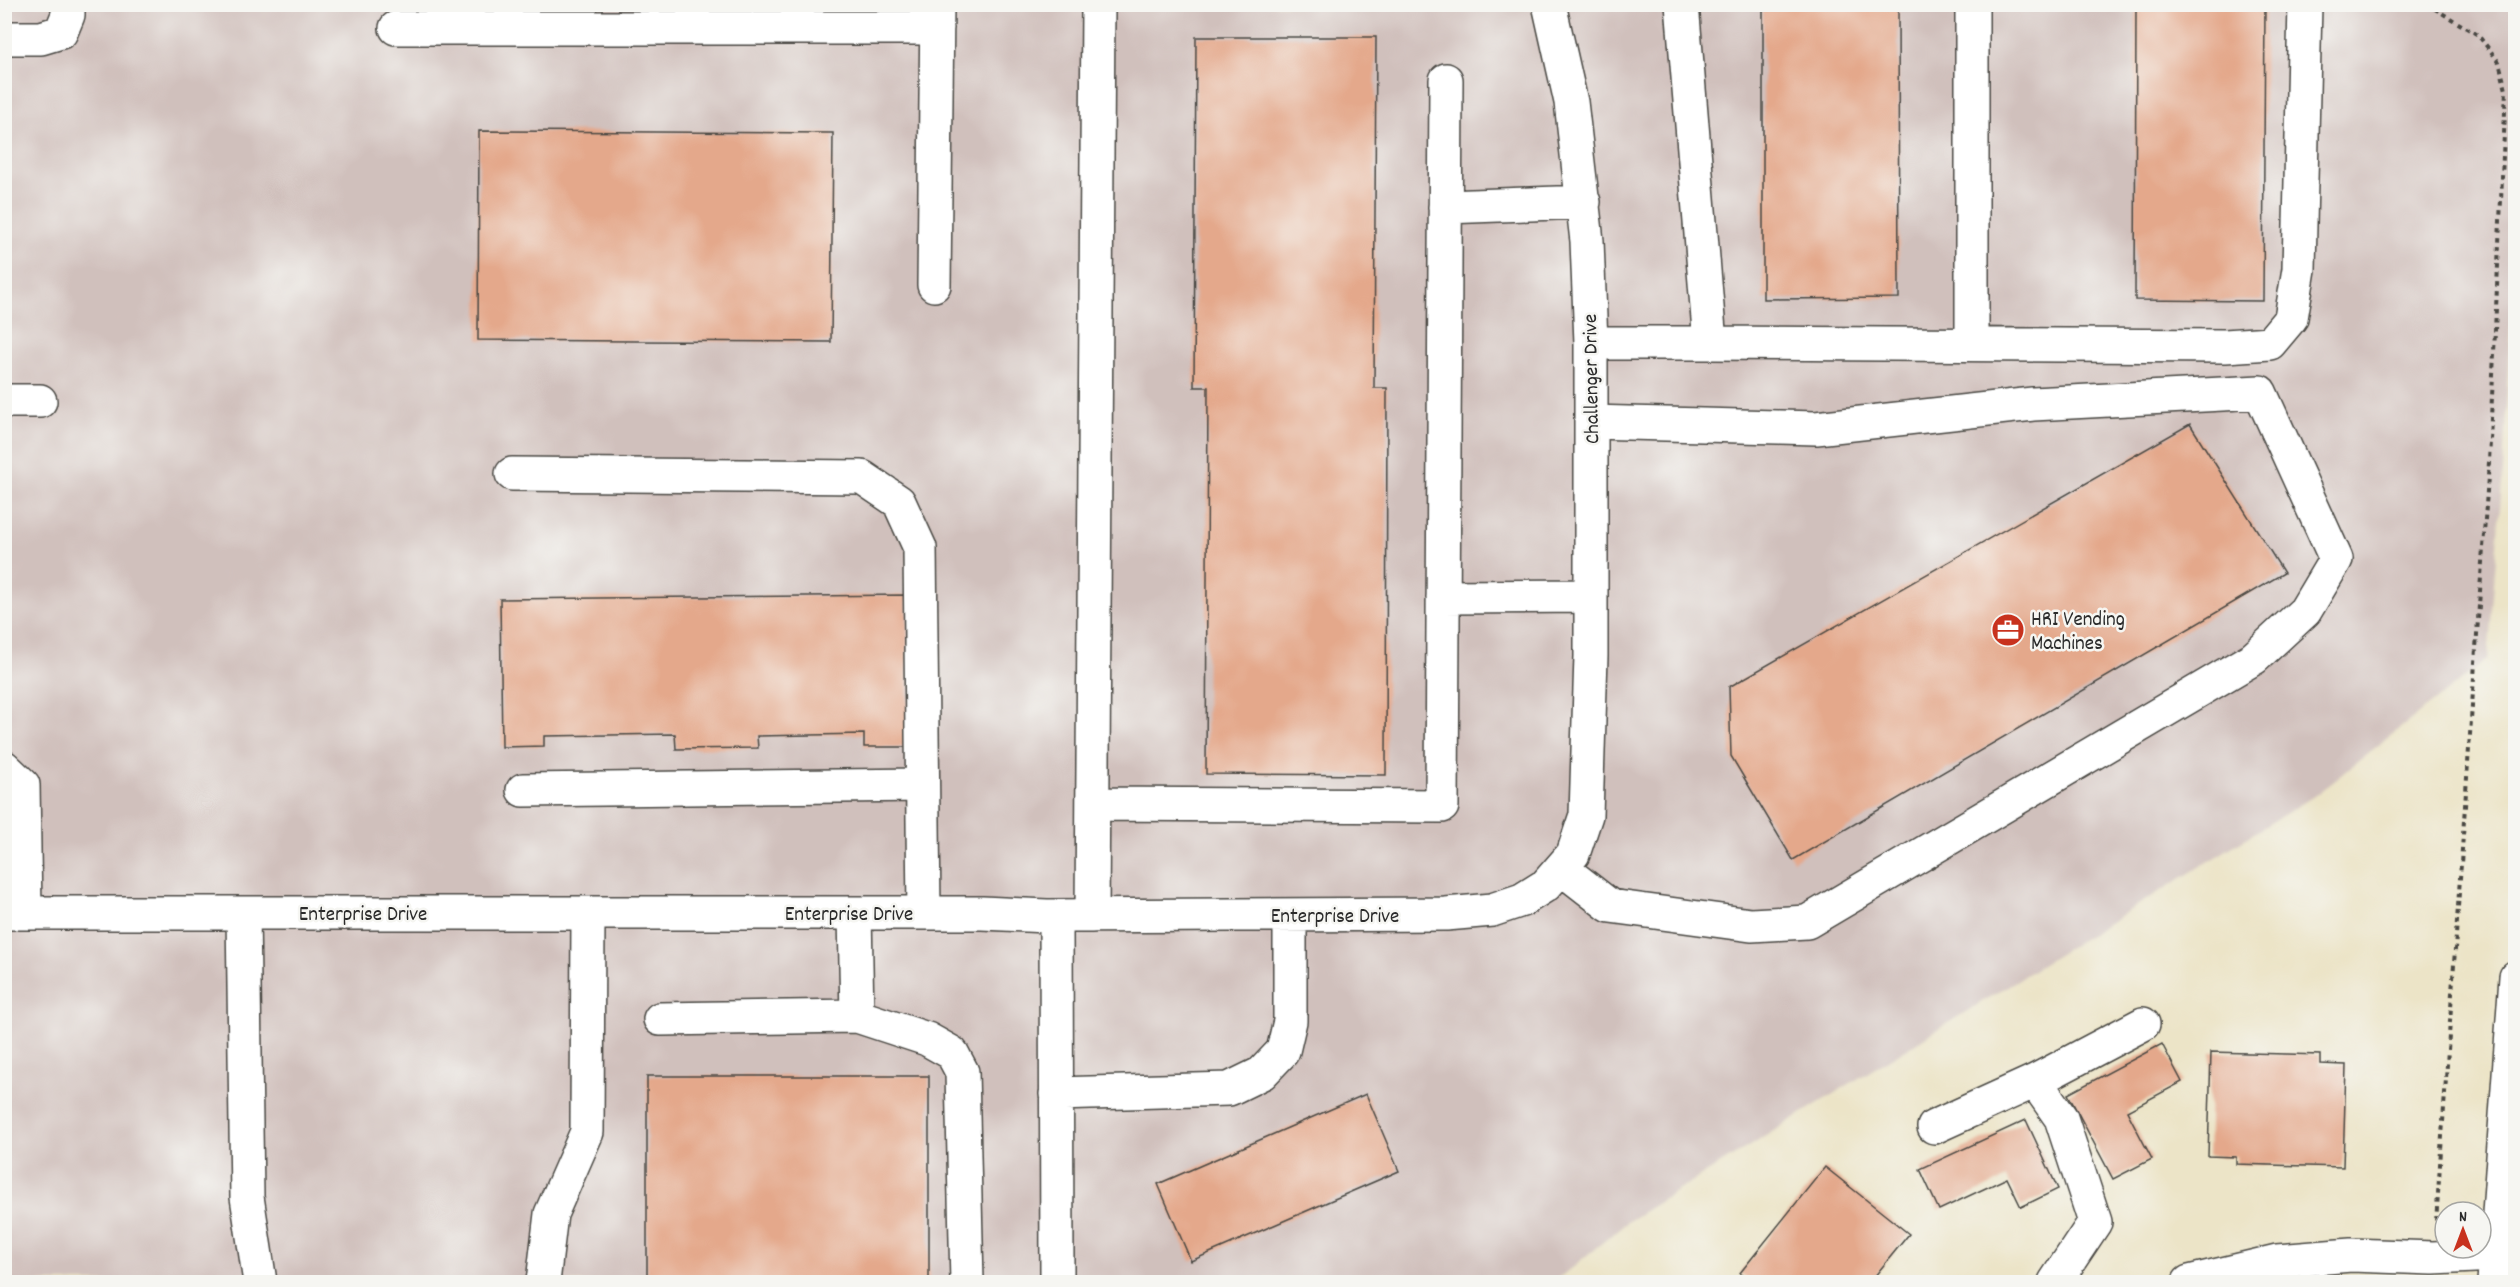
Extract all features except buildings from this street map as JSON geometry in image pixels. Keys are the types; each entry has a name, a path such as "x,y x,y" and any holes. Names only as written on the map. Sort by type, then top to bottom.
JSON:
{"street":[{"path":"4,38 41,38 61,32 68,15 68,4"},
{"path":"1092,916 1098,4"},
{"name":"Challenger Drive","path":"1549,4 1571,102 1584,202 1591,343 1591,596 1588,756"},
{"path":"1682,4 1710,343"},
{"path":"1972,4 1972,344"},
{"path":"1591,343 2225,346 2270,342 2291,318 2299,269 2305,4"},
{"path":"396,28 582,16 937,16 934,285"},
{"path":"1093,804 1442,806 1446,80"},
{"path":"1445,207 1584,202"},
{"path":"1561,868 1610,906 1751,925 1807,922 2254,658 2305,611 2336,559 2260,392 2033,404 1816,429 1591,422"},
{"path":"4,401 40,401"},
{"path":"512,474 862,477 899,502 920,548 924,914"},
{"path":"1443,597 1591,596"},
{"name":"Enterprise Drive","path":"15,913 1092,916 1446,914 1492,910 1522,900 1546,885 1573,854 1587,815 1588,756"},
{"path":"4,767 23,784 15,913"},
{"path":"523,790 922,785"},
{"path":"243,914 247,1197 260,1282"},
{"path":"543,1282 551,1214 587,1132 588,914"},
{"path":"855,914 857,1016"},
{"path":"1056,1094 1229,1089 1262,1073 1283,1051 1290,1021 1290,915"},
{"path":"1056,916 1057,1277"},
{"path":"2444,1260 2495,1269 2510,1124 2516,977"},
{"path":"660,1019 857,1016 927,1039 952,1053 962,1072 968,1282"},
{"path":"1934,1127 2035,1081 2143,1024"},
{"path":"2035,1081 2061,1118 2094,1222 2055,1282"},
{"path":"2189,1282 2277,1261 2351,1255 2433,1258"}],"path":[{"path":"2427,4 2478,35 2499,62 2506,90 2489,462 2437,1200"}],"shaded area":[{"path":"5,5 2515,5 2515,234 2503,470 2488,659 2314,796 1630,1220 1554,1282 5,1282"}],"place":[{"name":"HRI Vending Machines","path":"2008,630"}]}
